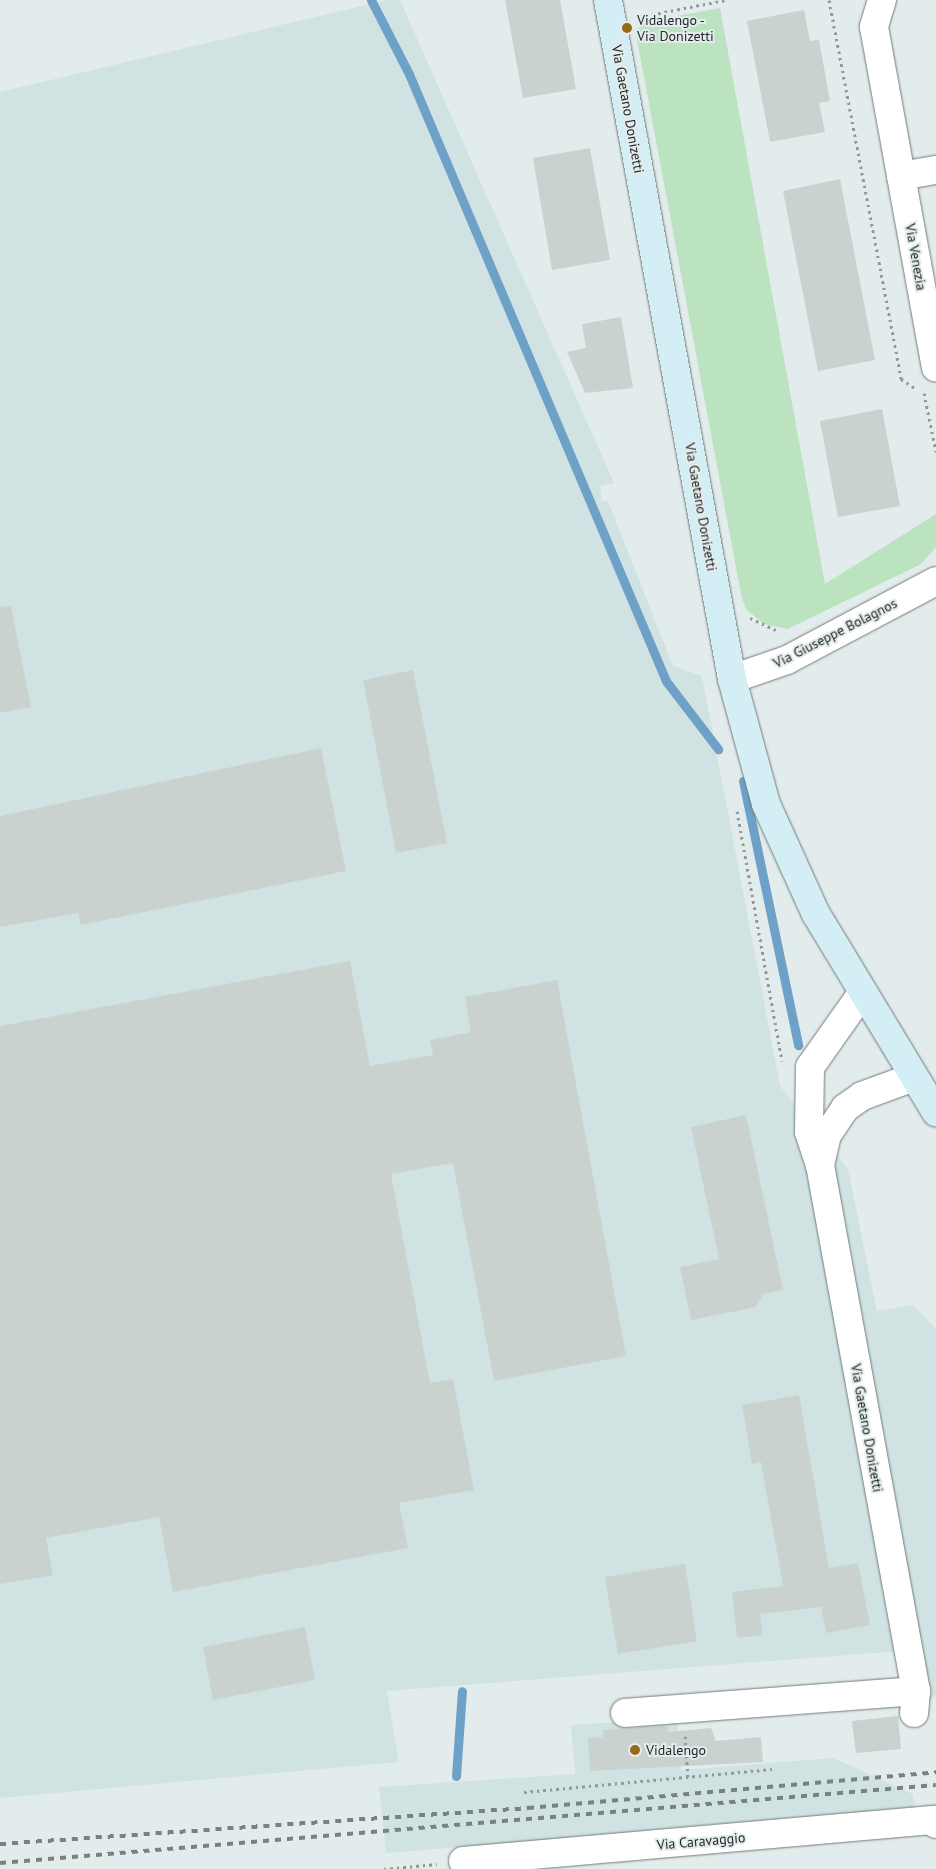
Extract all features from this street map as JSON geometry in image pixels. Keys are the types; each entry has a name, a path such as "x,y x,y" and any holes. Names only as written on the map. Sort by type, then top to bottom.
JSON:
{"main road":[{"name":"Via Gaetano Donizetti","path":"610,11 732,679 766,804 816,914 936,1112"}],"street":[{"name":"Via Venezia","path":"882,0 874,27 936,368"},
{"path":"901,176 936,170"},
{"name":"Via Giuseppe Bolagnos","path":"732,679 787,660 936,581"},
{"name":"Via Gaetano Donizetti","path":"625,1712 683,1708 915,1702 820,1165 809,1132 810,1067 863,992"},
{"name":"Via Gaetano Donizetti","path":"820,1165 827,1135 845,1108 862,1096 914,1077"},
{"name":"Via Caravaggio","path":"463,1861 935,1820 936,1824"}],"path":[{"path":"610,11 726,0"},
{"path":"829,0 901,379 925,394 936,452"},
{"path":"746,614 769,630 786,631"},
{"path":"735,800 784,1070"},
{"path":"683,1708 688,1777"},
{"path":"524,1792 772,1769"},
{"path":"384,1869 463,1861"}],"shaded area":[{"path":"387,0 400,0 614,483 600,486 602,501 608,501 673,666 702,676 780,1086 848,1169 877,1311 913,1305 936,1329 936,1696 926,1702 900,1651 387,1691 399,1762 0,1798 0,92"},
{"path":"677,1718 681,1770 833,1758 913,1794 915,1811 386,1853 379,1787 575,1774 571,1725"}],"green space":[{"path":"720,8 825,584 936,514 936,547 921,564 788,629 764,624 747,610 742,599 635,29 640,28 639,23"}],"building":[{"path":"505,0 560,0 576,89 523,98"},
{"path":"804,10 810,41 819,40 830,101 819,103 825,132 770,142 747,21"},
{"path":"590,148 610,260 552,270 533,158"},
{"path":"840,179 875,360 818,371 783,191"},
{"path":"621,317 633,388 585,393 567,352 586,348 582,324"},
{"path":"882,409 900,506 838,517 820,421"},
{"path":"11,606 31,707 0,713 0,607"},
{"path":"413,670 447,843 396,853 363,680"},
{"path":"321,748 346,871 81,925 78,913 0,927 0,816"},
{"path":"350,961 370,1066 433,1055 430,1040 471,1032 465,997 557,980 626,1356 494,1381 453,1163 391,1174 430,1383 453,1379 474,1490 399,1503 408,1548 173,1592 159,1517 46,1538 53,1575 0,1584 0,1026"},
{"path":"746,1115 783,1290 763,1294 756,1307 691,1320 680,1267 719,1259 691,1127"},
{"path":"799,1395 829,1568 858,1563 870,1625 826,1633 821,1607 760,1614 763,1635 737,1638 732,1592 783,1586 761,1462 752,1464 742,1405"},
{"path":"685,1564 697,1641 618,1654 605,1577"},
{"path":"305,1627 315,1680 213,1700 203,1647"},
{"path":"898,1716 901,1749 856,1753 852,1721"},
{"path":"667,1726 668,1732 711,1728 716,1741 761,1737 763,1762 590,1771 588,1738 603,1737 603,1730"}],"waterway":[{"path":"371,0 409,74 666,681 718,749"},
{"path":"743,781 798,1045"},
{"path":"456,1776 462,1691"}],"railway":[{"path":"0,1844 528,1808 936,1772"},
{"path":"0,1863 936,1785"}],"place":[{"name":"Vidalengo - Via Donizetti","path":"627,28"},
{"name":"Vidalengo","path":"635,1750"}]}
